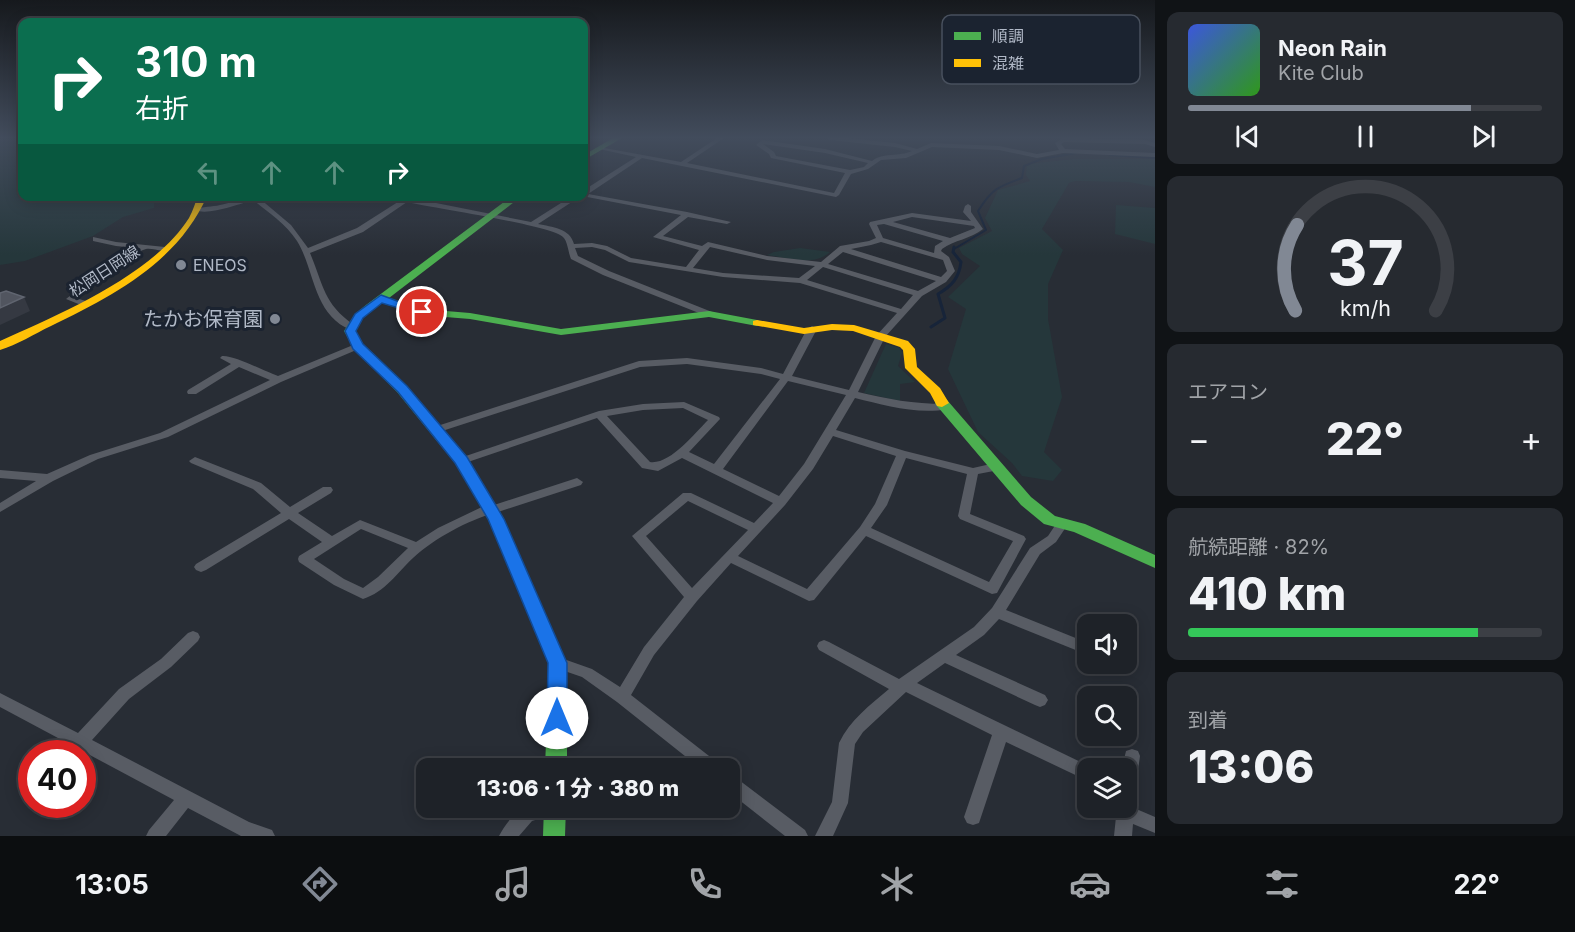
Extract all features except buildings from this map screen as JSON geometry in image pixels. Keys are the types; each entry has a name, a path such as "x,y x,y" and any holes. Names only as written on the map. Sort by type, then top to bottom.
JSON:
{"street":[{"path":"588,191 609,177"},
{"path":"743,177 800,188 812,188 826,195 836,195 848,177"},
{"path":"588,195 727,222"},
{"path":"201,203 222,207 242,201"},
{"path":"260,201 280,217 306,252 318,290 326,306 336,318 351,327"},
{"path":"306,252 360,230 404,201"},
{"path":"412,201 491,214 561,232 569,238 574,256 598,269 709,314 804,331 832,327 854,328 904,344 909,349 911,368 935,391 944,407 974,438 995,467 1026,501 1050,520 1079,528 1155,562"},
{"path":"510,201 359,316 350,331 357,346 402,389 461,461 491,509 558,663 556,758"},
{"path":"533,224 570,201"},
{"name":"松岡日岡線","path":"0,346 86,304 140,270 188,225 201,203"},
{"path":"622,697 649,651 692,597 757,529 809,466 852,394 881,336 919,294 943,280 951,271 946,259 937,252 938,248 947,240 973,234 979,229 967,212 968,206"},
{"path":"687,213 657,237 703,249"},
{"path":"880,239 873,224 912,215 977,224"},
{"path":"883,221 947,240"},
{"path":"96,239 144,248 165,249"},
{"path":"801,281 843,249 880,239 946,259"},
{"path":"689,268 708,244 767,258 821,264 919,294"},
{"path":"572,246 592,245 607,248 629,260 723,275 801,281 902,312"},
{"path":"86,304 70,299 118,262 144,248"},
{"path":"843,249 943,280"},
{"path":"381,299 422,312 470,316 561,333 686,319 709,314"},
{"path":"716,470 786,377 812,329"},
{"path":"0,508 49,478 94,457 164,435 278,380 357,346"},
{"path":"225,358 278,380"},
{"path":"435,430 639,364 687,361 761,371 889,403 917,407 944,407"},
{"path":"192,392 240,363"},
{"path":"461,461 600,414 644,407 684,405 715,419 682,453 658,467 646,465 600,414"},
{"path":"829,431 902,454 973,472 995,467"},
{"path":"682,453 781,502"},
{"path":"730,557 809,596 864,530 880,505 902,454"},
{"path":"195,461 257,486 289,513 332,542"},
{"path":"864,530 992,590 1020,539 964,516 973,472"},
{"path":"0,474 49,478"},
{"path":"417,547 360,524 304,559 339,582 363,594 373,591 397,563 440,532 491,509 578,482"},
{"path":"201,567 327,490"},
{"path":"692,597 638,536 687,496 757,529"},
{"path":"825,836 840,803 847,743 857,726 903,686 979,632 997,612 1035,551 1052,539 1062,524"},
{"path":"997,612 1077,645"},
{"path":"82,740 124,694 166,663 193,637"},
{"path":"824,646 1077,769"},
{"path":"943,656 1040,700"},
{"path":"558,663 587,674 622,697 699,758"},
{"path":"0,700 76,740"},
{"path":"973,817 1001,732"},
{"path":"96,750 245,829 266,836"},
{"path":"740,790 799,836"},
{"path":"154,836 186,798"},
{"path":"1137,816 1155,825"},
{"path":"508,836 523,818"},
{"path":"553,818 554,836"},
{"path":"1123,836 1124,818"}],"shaded area":[{"path":"0,177 18,177 18,201 146,201 154,203 154,208 123,217 93,236 25,261 0,265"},
{"path":"1027,177 1155,177 1155,187 1129,182 1075,181 1069,183 1042,229 1063,250 1048,284 1048,319 1062,397 1044,452 1062,470 1053,481 1022,476 1012,463 978,432 948,369 966,309 948,297 980,266 962,254 959,248 992,231 985,218 998,190 1030,181"},
{"path":"1116,205 1155,208 1155,244 1115,234"},
{"path":"800,248 830,252 823,257 808,260 767,255 774,252"},
{"path":"886,344 900,348 902,353 898,366 915,382 900,384 900,401 864,393"}],"waterway":[{"path":"954,249 986,230 978,211 987,198 996,190 1022,177"},
{"path":"931,327 945,318 938,294 947,288 959,273 961,262 953,252 954,247"}],"traffic: fast":[{"path":"511,201 370,307 359,316 350,331 358,346 402,389 461,461 496,519 558,663 556,758"},
{"path":"381,299 421,312 470,316 561,332 709,314 757,323"},
{"path":"942,403 1026,501 1050,520 1079,528 1155,562"},
{"path":"554,836 555,818"}],"traffic: slow":[{"path":"0,346 77,309 130,278 174,242 191,221 201,201"},
{"path":"757,323 804,331 832,327 854,328 904,344 909,349 911,368 935,391 942,403"}],"place":[{"name":"ENEOS","path":"181,265"},
{"name":"たかお保育園","path":"275,319"}],"route":[{"path":"422,312 381,299 359,316 350,331 357,346 402,389 461,461 496,519 558,663 557,718"}]}
